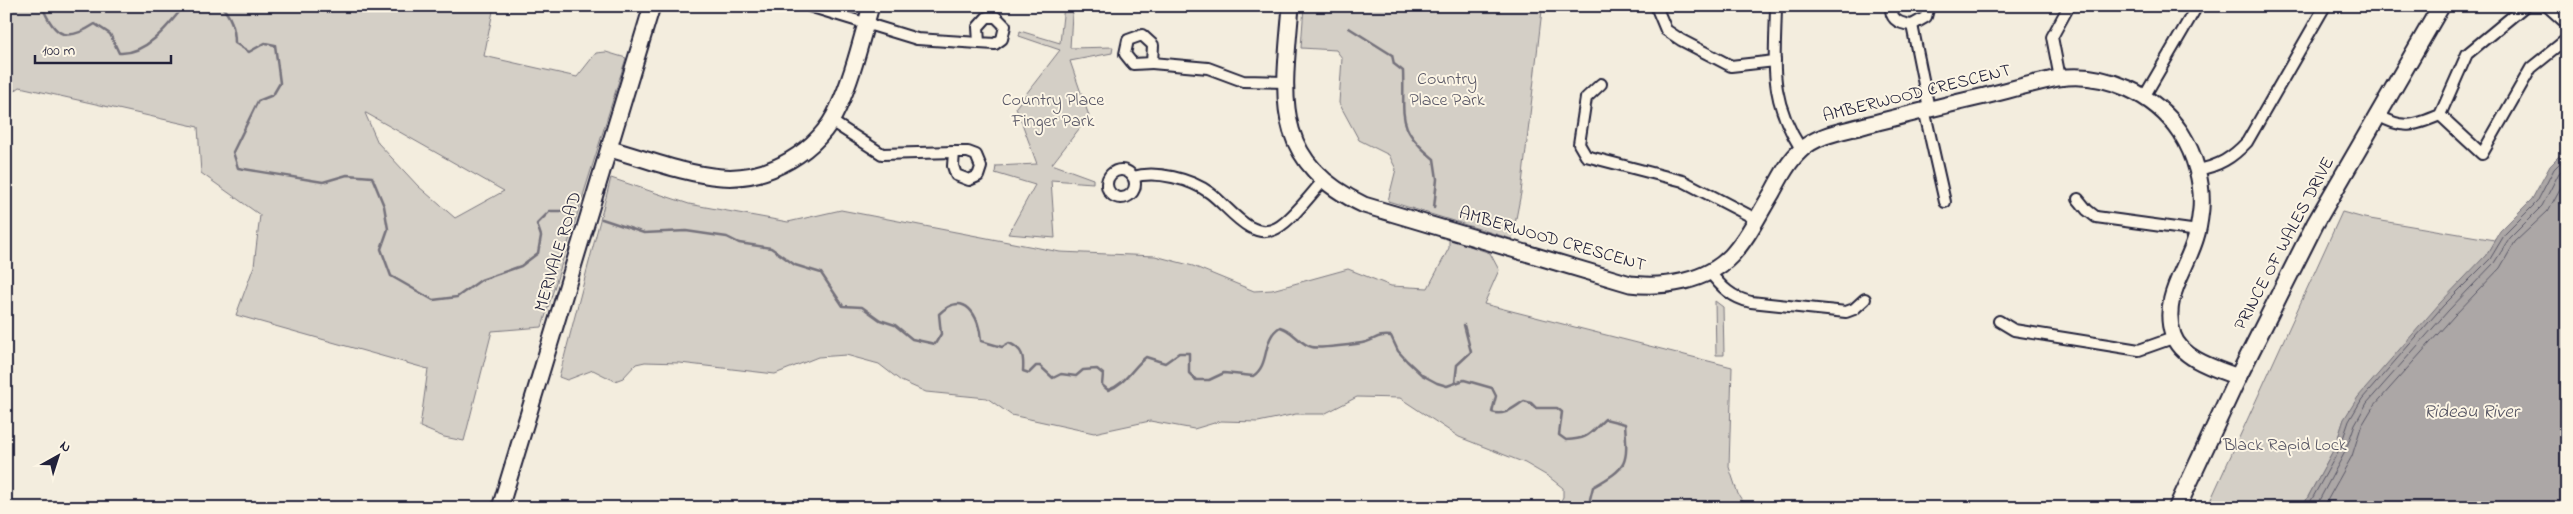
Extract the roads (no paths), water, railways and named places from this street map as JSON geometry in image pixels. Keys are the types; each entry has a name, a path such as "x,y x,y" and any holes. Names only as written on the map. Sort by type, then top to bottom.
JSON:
{"main road":[{"name":"PRINCE OF WALES DRIVE","path":"2177,508 2238,377 2326,203 2441,6"}],"street":[{"name":"MERIVALE ROAD","path":"500,508 652,6"},
{"path":"809,6 928,42 979,43"},
{"path":"610,149 705,175 723,177 744,175 786,164 802,152 830,121 843,95 870,6"},
{"name":"AMBERWOOD CRESCENT","path":"1291,6 1285,105 1296,146 1307,163 1338,193 1364,205 1630,284 1651,287 1673,284 1709,271 1729,258 1743,241 1788,165 1802,149 1820,138 1926,109 2060,78 2086,78 2119,85 2144,97 2161,110 2175,125 2188,144 2197,170 2201,207 2198,231 2171,296 2168,318 2173,338"},
{"path":"1656,6 1666,30 1730,66 1775,62"},
{"path":"1776,6 1775,89 1780,110 1802,149"},
{"path":"1890,6 1892,17 1896,21 1912,25 1926,17 1929,6"},
{"path":"2060,78 2052,37 2069,6"},
{"path":"2144,97 2197,6"},
{"path":"2197,170 2214,166 2233,157 2247,142 2325,6"},
{"path":"2378,115 2403,126 2424,122 2440,115 2467,54 2524,6"},
{"path":"2547,6 2567,24"},
{"path":"1912,25 1944,202"},
{"path":"2440,115 2482,154 2531,68 2567,39"},
{"path":"1152,63 1208,68 1243,81 1285,82"},
{"path":"1601,84 1586,98 1579,144 1586,156 1683,181 1756,219"},
{"path":"830,121 882,154 954,152"},
{"path":"1133,177 1142,175 1190,183 1209,192 1246,225 1257,231 1266,231 1283,224 1324,181"},
{"path":"2078,198 2087,210 2096,217 2198,231"},
{"path":"1709,271 1719,285 1736,299 1751,302 1846,312 1854,309 1865,299"},
{"path":"1999,320 2014,330 2139,350 2173,338 2182,349 2200,362 2238,377"}],"water":[{"name":"Rideau River","path":"2567,149 2567,508 2302,508 2335,447 2344,419 2358,397 2440,303 2486,255 2500,231 2532,199 2550,166"}],"waterway":[{"path":"42,6 57,31 69,35 85,30 95,24 110,34 119,53 138,49 156,38 184,6"},
{"path":"221,6 232,23 235,43 249,52 265,43 275,45 280,83 273,95 258,101 233,152 238,168 323,182 347,175 372,177 384,206 388,229 381,249 391,276 433,300 457,297 481,280 521,266 538,253 541,236 537,224 550,211 564,211"},
{"path":"1349,28 1392,55 1394,64 1403,71 1403,111 1408,129 1413,138 1434,159 1437,179 1434,208"},
{"path":"602,219 644,233 686,231 727,237 739,243 771,248 795,265 821,273 843,306 862,307 880,320 895,325 912,339 935,344 941,334 939,314 948,307 956,304 963,305 974,315 978,323 981,341 1002,347 1009,343 1020,351 1023,358 1023,371 1029,373 1036,366 1040,366 1053,378 1061,374 1076,376 1083,370 1097,369 1103,374 1102,385 1108,390 1120,384 1146,357 1165,363 1179,353 1189,353 1189,373 1196,380 1209,380 1224,373 1253,376 1262,365 1270,338 1280,327 1312,347 1355,344 1380,336 1391,336 1398,351 1407,361 1422,375 1437,383 1447,386 1464,380 1492,388 1496,396 1492,412 1505,412 1524,401 1531,403 1536,408 1557,408 1562,412 1559,435 1566,440 1584,437 1605,419 1625,424 1626,448 1623,463 1613,474 1593,487 1590,499 1592,508"},
{"path":"1455,383 1457,365 1471,352 1464,325"},
{"path":"1652,508 1661,508"}],"park label":[{"name":"Country Place Park","path":"1447,90"},
{"name":"Country Place Finger Park","path":"1053,111"},
{"name":"Black Rapid Lock","path":"2285,446"}]}
